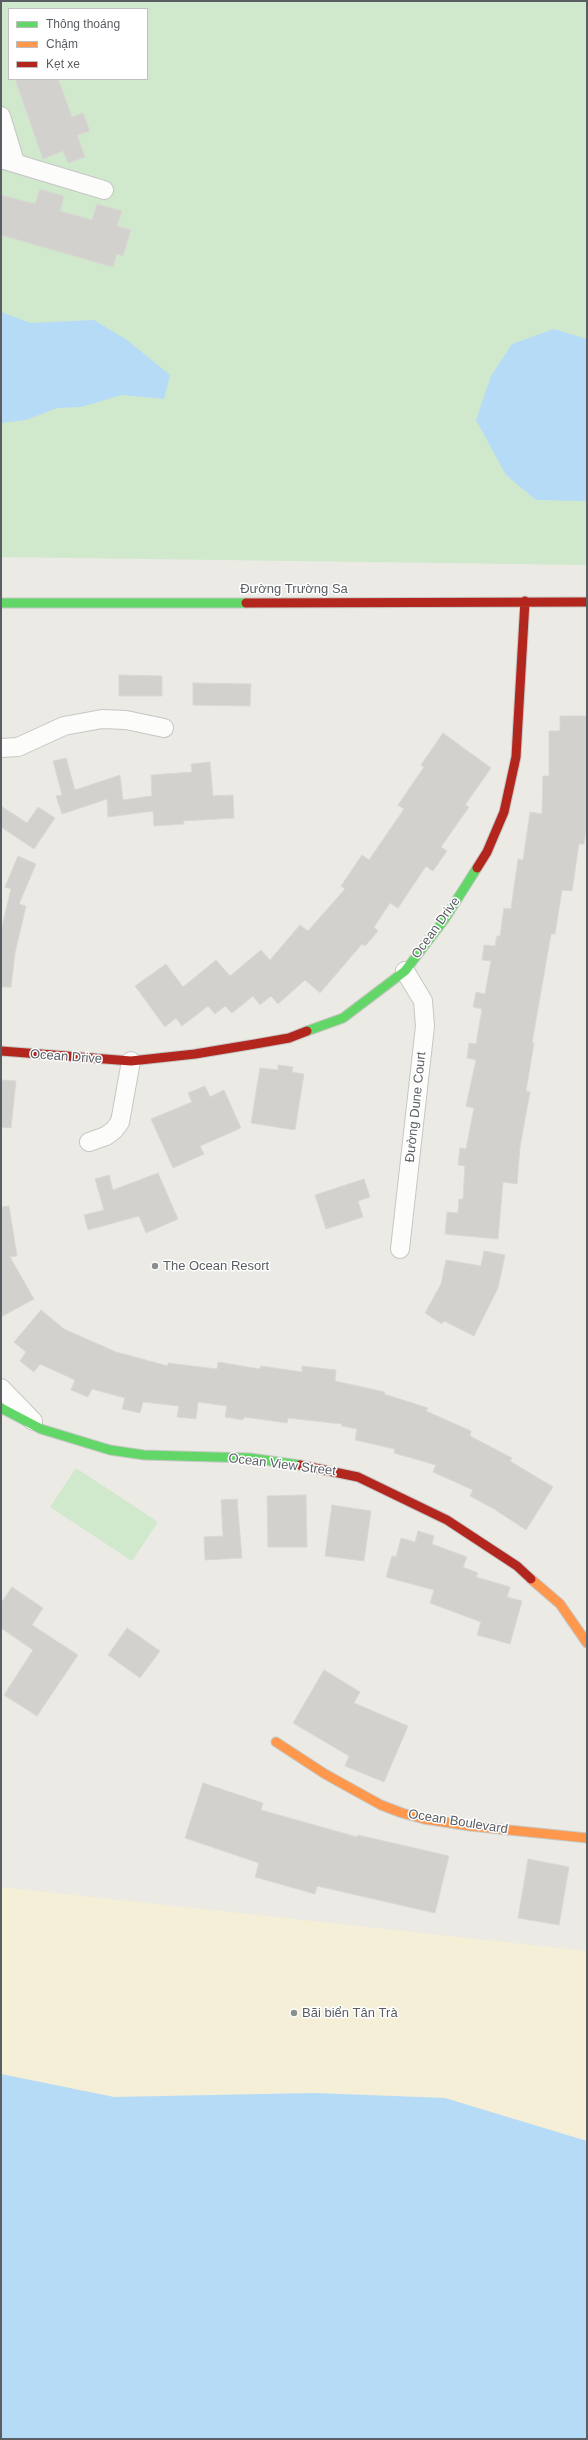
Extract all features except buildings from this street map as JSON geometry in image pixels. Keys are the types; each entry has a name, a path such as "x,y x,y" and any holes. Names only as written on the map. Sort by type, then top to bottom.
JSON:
{"street":[{"path":"1,116 8,160 104,190"},
{"name":"Ocean Drive","path":"1,1051 131,1060 195,1054 255,1044 310,1031 343,1018 372,998 405,971 444,920 467,885 487,852 504,812 516,758 525,601"},
{"name":"Đường Trường Sa","path":"1,602 587,602"},
{"path":"1,748 18,747 64,726 102,719 126,720 164,728"},
{"name":"Đường Dune Court","path":"400,1248 425,1026 423,1001 405,971"},
{"path":"89,1142 106,1136 114,1130 120,1122 131,1060"},
{"name":"Ocean View Street","path":"1,1388 40,1429"},
{"name":"Ocean View Street","path":"1,1408 40,1429 110,1450 144,1455 250,1458 302,1465 358,1477 447,1520 517,1566 560,1604 587,1643"},
{"name":"Ocean Boulevard","path":"276,1742 331,1777 381,1805 402,1813 455,1824 587,1838"}],"green space":[{"path":"1,1 587,1 587,565 1,557"},
{"path":"76,1468 158,1522 132,1561 50,1507"}],"sand":[{"name":"Bãi biển Tân Trà","path":"1,1887 587,1951 587,2142 445,2098 299,2093 114,2097 1,2074"}],"water":[{"path":"1,312 31,323 94,320 127,340 170,375 164,399 122,395 81,407 57,408 26,420 1,423"},
{"path":"554,329 587,339 587,501 536,500 506,475 476,420 491,376 512,344"},
{"path":"1,2074 114,2097 315,2093 445,2098 587,2141 587,2439 1,2439"}],"traffic: fast":[{"path":"1,603 246,603"},
{"path":"307,1031 343,1018 405,971 444,920 477,868"},
{"path":"1,1408 41,1429 110,1450 144,1455 250,1458 300,1465"}],"traffic: slow":[{"path":"531,1579 560,1604 587,1643"},
{"path":"276,1742 325,1774 381,1805 402,1813 424,1819 470,1826 587,1838"}],"traffic: jam":[{"path":"477,868 487,852 504,812 516,757 525,601"},
{"path":"246,603 587,602"},
{"path":"1,1051 131,1061 195,1054 255,1044 289,1038 307,1031"},
{"path":"300,1465 358,1477 447,1520 517,1566 531,1579"}],"place":[{"name":"The Ocean Resort","path":"155,1266"},
{"name":"Bãi biển Tân Trà","path":"294,2013"}]}
